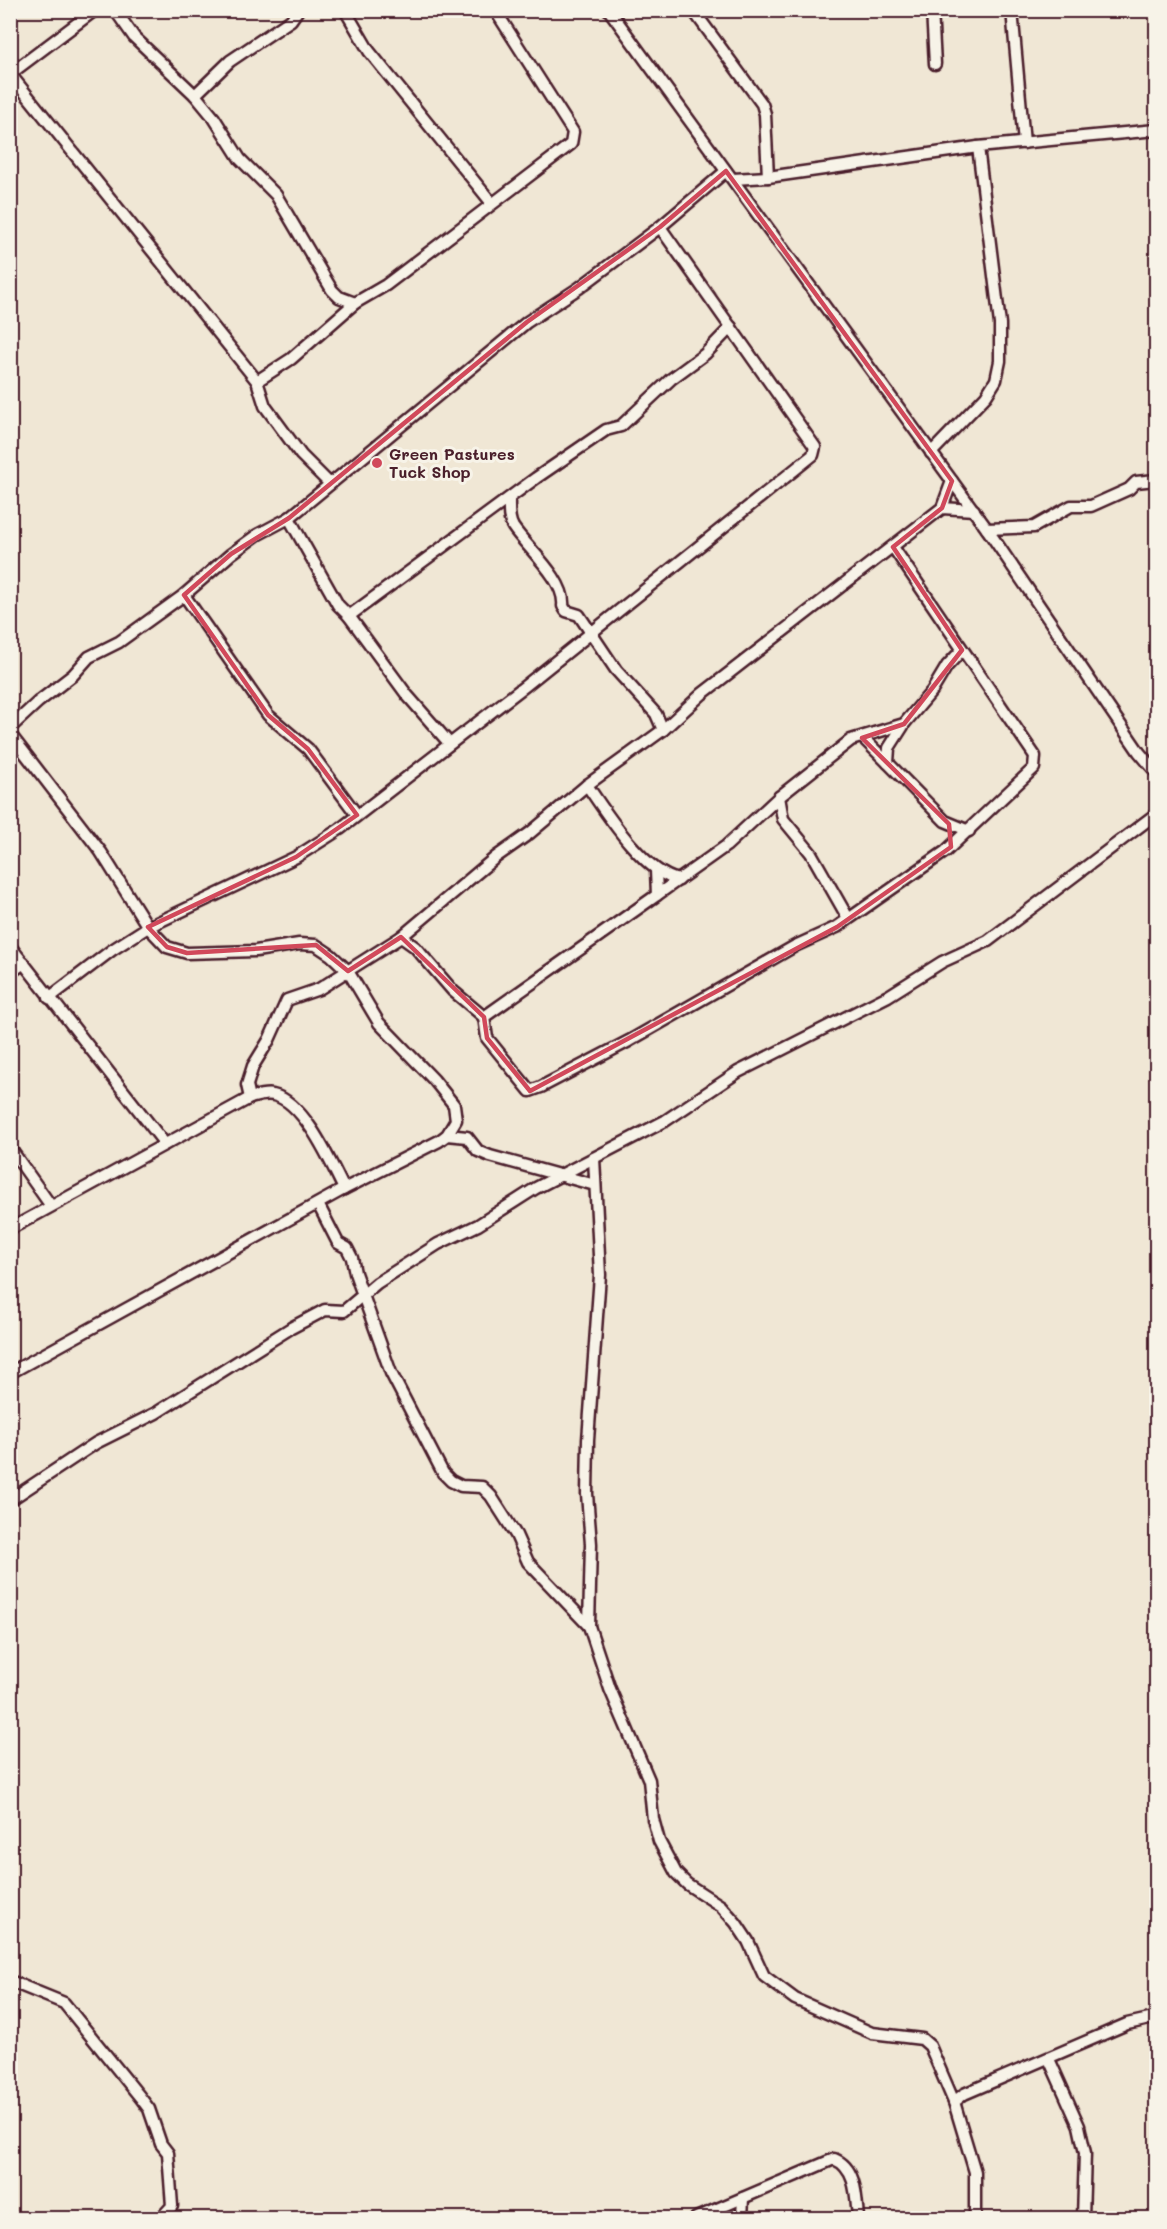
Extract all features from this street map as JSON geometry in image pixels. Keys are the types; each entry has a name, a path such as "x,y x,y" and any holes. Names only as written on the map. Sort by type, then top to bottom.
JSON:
{"street":[{"path":"95,10 10,74 257,381 265,406 301,454 330,484"},
{"path":"115,10 134,38 195,95 214,118 240,159 276,195 324,280 339,297 355,303"},
{"path":"195,95 230,61 291,20 298,10"},
{"path":"345,10 369,51 491,202"},
{"path":"257,381 291,360 355,303 386,285 491,202 566,149 573,132 495,10"},
{"path":"609,10 974,510 1138,752 1156,771"},
{"path":"693,10 762,104 765,114 768,177"},
{"path":"932,10 936,64"},
{"path":"1012,10 1024,143"},
{"path":"10,728 38,702 74,675 89,657 119,642 184,595 231,554 257,535 289,518 527,322 579,288 730,175 768,177 978,147 1156,130"},
{"path":"931,453 958,429 986,396 996,381 1000,361 1000,324 978,147"},
{"path":"49,999 112,950 148,927 296,857 357,815 525,686 813,455 815,447 660,227"},
{"path":"349,616 592,439 606,430 621,426 632,418 656,392 705,354 731,327"},
{"path":"987,529 1034,527 1071,506 1091,506 1129,489 1137,482 1156,480"},
{"path":"250,1098 247,1085 253,1066 269,1040 287,1000 319,989 401,937 459,886 530,833 587,785 663,730 702,694 942,508 952,482"},
{"path":"509,500 513,526 557,582 566,611 579,615 592,631 616,670 656,714 663,730"},
{"path":"942,508 974,510"},
{"path":"289,518 338,605 349,616 407,695 449,743"},
{"path":"401,937 415,947 453,991 484,1017 487,1038 530,1091 612,1051 795,946 837,927 951,847 1002,795 1034,768 1035,756 893,547"},
{"path":"184,595 268,716 308,749 357,815"},
{"path":"888,763 889,748 904,724 932,691 947,666 962,651"},
{"path":"484,1017 726,846 779,797 851,740 904,724"},
{"path":"10,734 101,852 148,927 167,947 187,953 256,951 299,944 316,945 348,971 379,1023 434,1080 454,1105 456,1120 478,1151 539,1172 564,1175 595,1185"},
{"path":"862,738 949,824 969,831"},
{"path":"587,785 607,814 656,870 666,878 679,880"},
{"path":"779,797 783,819 811,854 848,918"},
{"path":"10,1500 96,1443 156,1413 291,1328 325,1310 344,1311 363,1294 438,1244 478,1225 536,1188 665,1120 738,1072 888,996 942,962 988,941 1156,814"},
{"path":"949,824 951,847"},
{"path":"656,870 657,895"},
{"path":"10,946 49,999 165,1144"},
{"path":"10,974 24,963"},
{"path":"10,1229 250,1098 273,1095 285,1100 303,1117 344,1189"},
{"path":"10,1374 344,1189 447,1135 456,1120"},
{"path":"447,1135 468,1137"},
{"path":"10,1148 51,1206"},
{"path":"594,1158 600,1275 588,1440 587,1494 591,1544 589,1626 610,1689 649,1780 653,1819 659,1842 676,1873 729,1914 748,1941 764,1976 795,1999 872,2033 922,2039 930,2046 954,2102 975,2172 975,2218"},
{"path":"318,1204 338,1243 347,1248 352,1258 391,1373 443,1473 451,1481 461,1486 482,1487 491,1496 516,1535 528,1562 589,1626"},
{"path":"10,1981 63,2003 149,2109 161,2144 168,2153 170,2166 172,2206 161,2218"},
{"path":"954,2102 964,2094 1140,2019 1154,2018 1156,2021"},
{"path":"1049,2059 1079,2126 1085,2153 1083,2218"},
{"path":"696,2218 834,2159 841,2162 853,2178 858,2218"},
{"path":"742,2198 742,2218"}],"highlighted area":[{"path":"726,171 952,481 942,508 893,547 962,650 904,724 862,738 949,824 951,847 837,927 530,1091 487,1038 484,1017 401,937 348,971 316,945 187,953 167,947 148,927 296,857 357,815 308,749 268,715 184,595 231,554 289,518 527,322 660,227"}],"place":[{"name":"Green Pastures Tuck Shop","path":"377,463"}]}
